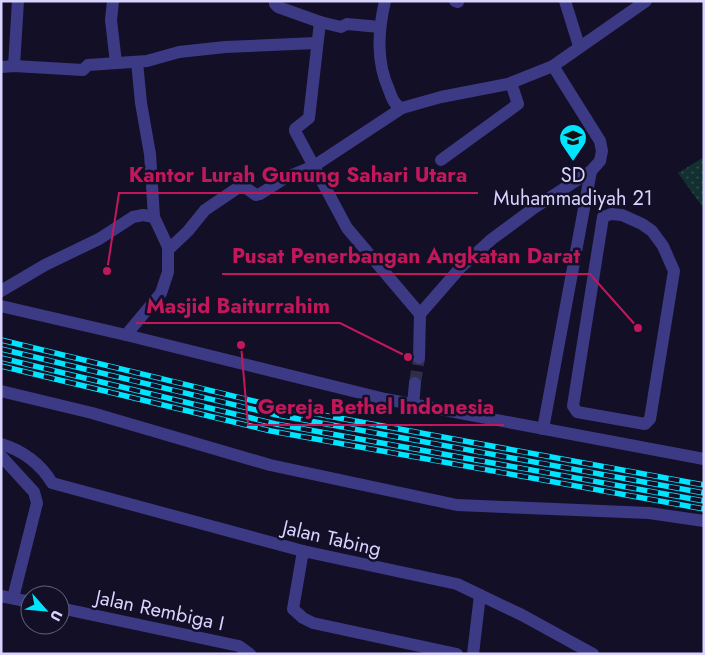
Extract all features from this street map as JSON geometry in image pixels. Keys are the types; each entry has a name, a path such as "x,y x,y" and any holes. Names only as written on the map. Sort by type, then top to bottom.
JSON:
{"street":[{"path":"14,66 18,1"},
{"path":"113,1 112,20 116,63"},
{"path":"275,1 278,7 320,22 341,27 347,24 380,27"},
{"path":"385,1 380,27 380,63 394,103 402,108"},
{"path":"565,1 579,46"},
{"path":"126,335 161,293 168,272 167,252 169,248 188,231 204,210 240,186 244,185 258,195 288,177 314,166 402,108 441,97 511,83 553,66 646,1"},
{"path":"320,22 308,118 295,129 347,228 420,314"},
{"path":"1,67 83,70 88,65 137,62 179,52 225,47 316,42"},
{"path":"137,62 140,103 150,154 154,217 169,248"},
{"path":"419,358 420,314 461,267 492,239 534,208 591,171 600,161 602,151 600,141 553,66"},
{"path":"441,160 518,104 511,83"},
{"path":"543,429 591,171"},
{"path":"611,214 622,215 652,231 663,246 674,271 650,419 645,424 609,417 577,412 573,406 603,217 611,214"},
{"path":"1,291 45,264 99,239 133,217 143,215 154,217"},
{"path":"1,306 413,405 704,459"},
{"path":"413,405 415,384"},
{"path":"1,391 92,413 270,465 457,505 649,513 704,521"},
{"path":"604,440 609,417"},
{"path":"1,444 26,456 46,472 52,483 34,492"},
{"path":"1,456 34,492 38,503 5,596 20,600"},
{"name":"Jalan Tabing","path":"52,483 303,551 457,584 593,654"},
{"path":"303,551 293,609 303,618 313,623 457,654"},
{"path":"473,654 480,595"},
{"name":"Jalan Rembiga I","path":"70,610 239,646 250,654"}],"green space":[{"path":"704,157 704,209 678,173"}],"tunnel":[{"path":"415,383 419,358"}],"railway":[{"path":"1,340 279,407 704,485"},
{"path":"1,349 277,415 704,493"},
{"path":"1,358 276,424 704,501"},
{"path":"1,366 271,431 704,509"}],"place":[{"name":"SD Muhammadiyah 21","path":"573,162"},
{"name":"Kantor Lurah Gunung Sahari Utara","path":"107,271"},
{"name":"Pusat Penerbangan Angkatan Darat","path":"638,328"},
{"name":"Gereja Bethel Indonesia","path":"241,345"},
{"name":"Masjid Baiturrahim","path":"408,357"}]}
